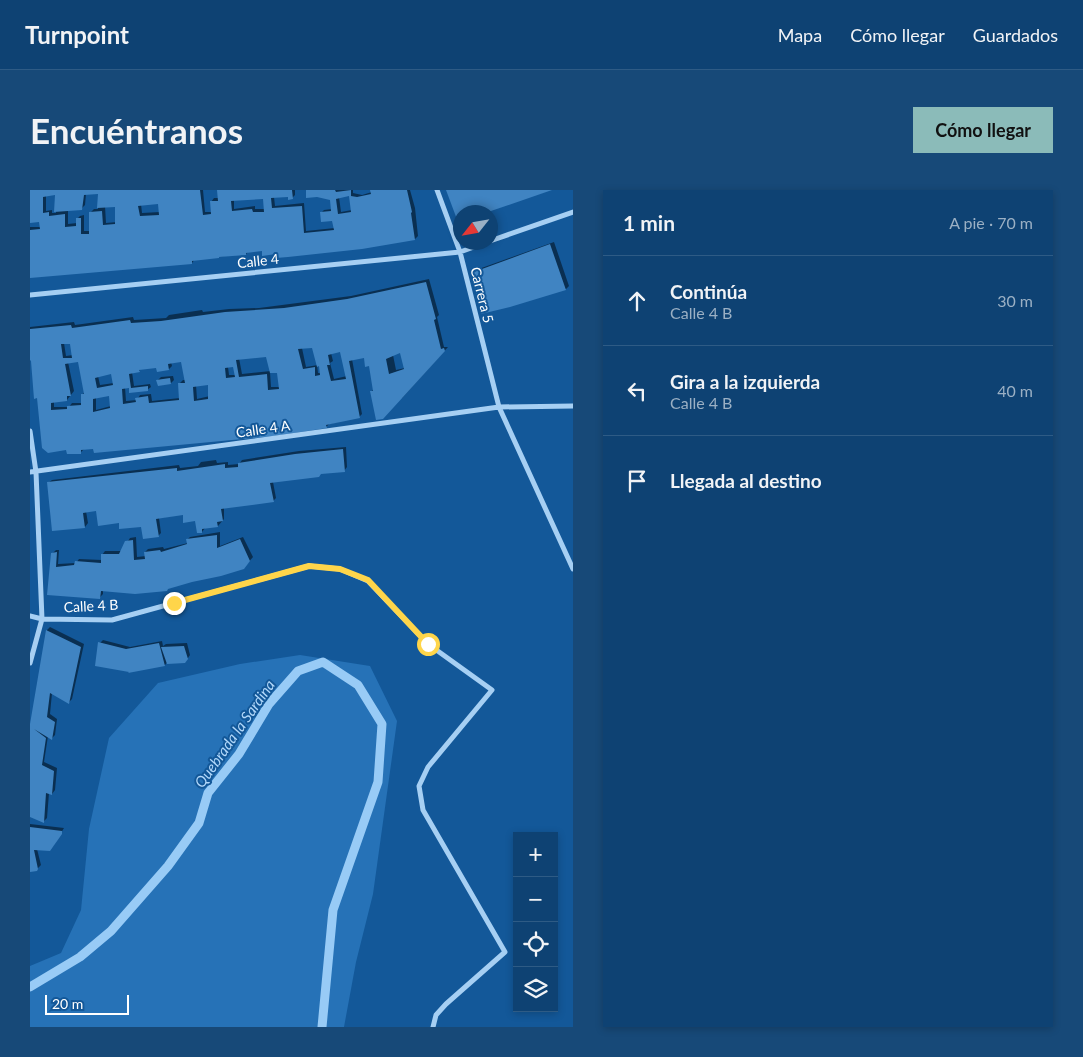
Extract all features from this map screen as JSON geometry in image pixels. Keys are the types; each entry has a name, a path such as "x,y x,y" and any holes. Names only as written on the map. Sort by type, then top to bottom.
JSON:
{"street":[{"name":"Carrera 5","path":"437,190 460,252 499,407 573,570"},
{"name":"Calle 4","path":"498,239 573,212"},
{"name":"Calle 4","path":"30,295 466,250"},
{"name":"Calle 4 A","path":"33,472 499,407 573,406"},
{"path":"30,431 42,619 30,664"},
{"name":"Calle 4 B","path":"30,616 42,619 112,620 309,566 340,569 368,580 428,644 492,690 428,767 419,786 423,810 505,952 446,1004 436,1015 433,1027"}],"shaded area":[{"path":"300,655 370,666 397,721 373,894 356,962 344,1027 30,1027 30,966 61,953 81,910 89,829 109,738 158,683 240,664"}],"building":[{"path":"30,190 200,190 203,215 211,214 210,201 218,201 217,190 292,190 293,199 288,200 288,197 271,198 272,208 302,206 304,233 334,230 332,221 321,222 320,212 331,211 330,200 317,197 306,198 306,190 335,190 336,192 351,190 351,196 357,197 371,194 370,190 407,190 415,240 362,249 288,257 276,258 276,254 262,256 262,251 246,253 246,255 192,261 192,264 30,278 30,230 40,229 39,222 30,223","holes":["98,194 97,208 115,207 115,224 103,225 102,211 89,212 89,234 81,234 81,218 76,218 76,226 65,227 65,214 49,216 49,212 43,213 43,197 55,195 54,212 82,210 84,195","349,196 351,212 338,214 336,199","263,199 264,212 253,212 252,209 232,211 231,201","158,204 159,215 140,216 138,206"]},
{"path":"446,190 552,190 498,209 498,205 453,205 453,209"},
{"path":"550,244 566,290 481,314 471,273"},
{"path":"426,282 436,319 434,320 441,349 444,348 445,351 383,419 376,420 370,391 373,391 369,366 365,367 364,358 349,361 360,418 326,425 327,428 274,436 94,453 93,449 81,450 81,454 67,454 66,450 48,453 42,448 37,398 34,399 30,360 30,329 71,325 72,328 130,320 131,323 161,321 225,312 284,308 347,299","holes":["61,344 70,344 72,358 63,358","312,348 317,367 319,366 320,375 315,376 315,367 303,369 298,349","340,352 346,379 331,381 327,365 330,365 328,355","400,353 404,369 389,374 386,359","266,357 270,373 277,373 279,389 268,390 267,374 239,377 236,360","78,362 84,394 81,394 81,405 67,406 67,409 51,410 51,403 67,401 67,396 71,396 65,364","181,362 185,383 178,383 179,400 149,403 148,396 135,398 136,402 123,404 122,389 129,388 129,393 148,391 148,386 131,388 129,374 140,372 139,370 156,368 157,372 169,370 168,364","233,367 235,377 226,378 225,368","111,374 113,385 97,388 95,378","208,385 208,399 194,401 193,387","109,396 110,408 93,412 93,399"]},
{"path":"170,378 171,384 158,386 156,380"},
{"path":"343,449 345,472 321,474 319,477 270,483 274,502 221,509 223,521 217,522 218,527 202,529 202,533 197,533 195,521 183,523 183,515 156,519 159,537 143,539 141,527 119,529 119,523 98,526 96,511 83,513 85,528 52,531 47,482 177,468 177,471 225,464 225,468 238,467 238,463"},
{"path":"217,535 217,548 240,539 250,561 244,569 192,582 168,589 167,591 135,594 101,591 100,599 47,595 51,553 57,552 56,567 74,565 75,561 101,563 101,554 119,554 125,541 133,540 134,560 145,559 144,552 160,550 161,552 187,544 186,539"},
{"path":"46,630 81,647 69,704 50,693 47,717 55,722 52,740 34,729 46,738 42,765 54,771 52,795 46,793 44,823 30,817 30,724"},
{"path":"98,642 126,649 159,643 165,666 128,673 95,666"},
{"path":"184,646 188,659 185,663 167,664 161,647"},
{"path":"30,827 62,831 62,834 50,851 34,850 38,869 37,871 30,872"}],"waterway":[{"name":"Quebrada la Sardina","path":"30,987 80,957 111,931 168,866 199,823 208,793 239,754 269,704 298,671 323,662 358,685 382,724 378,782 333,910 322,1027"}],"route":[{"path":"174,603 309,566 340,569 368,580 428,644"}]}
